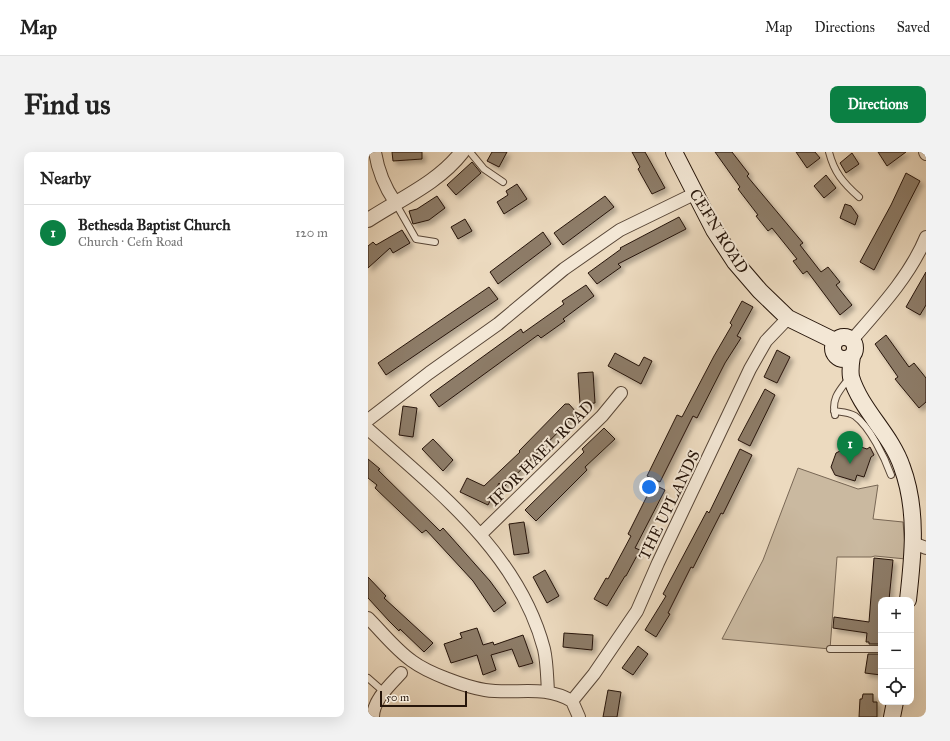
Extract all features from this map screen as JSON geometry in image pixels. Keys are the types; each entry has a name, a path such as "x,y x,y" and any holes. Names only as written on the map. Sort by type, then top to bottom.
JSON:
{"main road":[{"name":"CEFN ROAD","path":"674,152 694,194 735,262 760,291 788,318 835,341 832,347 835,355 844,359 852,348"},
{"path":"852,348 851,376 861,399 892,444 902,467 910,493 920,545 909,597"},
{"path":"892,717 894,705"}],"street":[{"path":"375,152 380,174 386,189 395,202"},
{"path":"368,220 395,202 422,187 451,166 462,152"},
{"path":"368,420 429,373 498,324 564,269 620,230 694,194"},
{"path":"852,348 879,309 922,258 926,237"},
{"name":"THE UPLANDS","path":"572,701 594,674 637,611 658,563 750,369 766,341 788,318"},
{"name":"IFOR HAEL ROAD","path":"481,534 602,416 621,393"},
{"path":"368,429 481,534 507,570 533,618 544,651 548,691"},
{"path":"368,618 411,661 430,672 485,690 548,691 561,694 572,701 579,717"},
{"path":"373,717 373,709 384,692 401,673"}],"lane":[{"path":"470,152 484,169 503,182"},
{"path":"829,152 832,166 843,183 859,197"},
{"path":"395,202 416,239 435,242"},
{"path":"851,376 834,397 834,413 852,414 861,422 883,456 891,475"},
{"path":"830,649 878,649"},
{"path":"368,678 384,692"}],"shaded area":[{"path":"798,468 858,489 878,485 873,519 903,522 906,559 875,556 837,557 830,649 722,639 763,560"}],"building":[{"path":"392,152 422,152 422,159 393,161"},
{"path":"492,152 507,152 499,167 487,161"},
{"path":"632,152 645,152 665,188 652,194 638,169 640,167"},
{"path":"715,152 732,152 749,174 747,176 803,243 800,245 821,272 828,267 840,282 836,285 852,305 840,315 807,271 803,274 793,261 797,259 772,228 768,231 756,216 758,215 738,189 740,187"},
{"path":"796,152 815,152 820,158 807,168"},
{"path":"878,152 906,152 887,166"},
{"path":"852,153 859,164 846,173 840,163"},
{"path":"472,162 481,173 456,195 447,185"},
{"path":"906,173 920,181 874,270 860,262 891,205"},
{"path":"826,175 836,188 824,198 814,186"},
{"path":"517,184 527,199 504,214 497,202 508,195 506,191"},
{"path":"437,196 445,208 429,220 413,224 409,211 417,209"},
{"path":"605,196 614,207 563,245 554,233"},
{"path":"845,204 851,206 858,216 855,225 840,218"},
{"path":"679,217 686,229 618,264 621,267 597,284 588,273 621,249 620,248"},
{"path":"465,219 472,231 458,239 451,227"},
{"path":"402,230 410,243 393,253 390,248 368,268 368,246 373,242 376,245"},
{"path":"543,232 551,244 498,284 490,272"},
{"path":"926,272 926,305 920,315 906,307"},
{"path":"586,285 594,296 563,319 565,321 541,338 538,335 439,407 430,395 521,329 523,333 564,304 562,301"},
{"path":"489,287 498,299 386,375 378,363"},
{"path":"742,301 753,307 737,336 741,338 725,363 697,418 693,416 660,482 647,476 677,415 682,417 732,325 730,323"},
{"path":"886,335 909,367 914,363 926,378 926,402 919,408 895,379 898,377 875,344"},
{"path":"777,350 790,357 777,383 764,377"},
{"path":"615,353 639,366 644,357 652,361 641,384 608,366"},
{"path":"593,372 595,403 580,404 578,373"},
{"path":"765,389 775,395 750,446 738,440"},
{"path":"565,404 569,404 577,413 503,488 499,483 488,505 460,492 467,478 484,486 520,452 519,451"},
{"path":"403,406 417,408 413,437 399,435"},
{"path":"604,428 615,439 585,467 587,470 536,521 525,510 584,452 582,449"},
{"path":"433,439 453,460 443,471 422,449"},
{"path":"846,442 867,449 870,447 874,455 871,457 864,477 857,475 855,481 835,475 831,467 836,453 844,449"},
{"path":"740,449 752,455 723,514 721,513 693,568 691,567 668,613 670,614 656,637 645,630 666,596 663,594 707,511 709,513"},
{"path":"368,459 380,469 378,470 440,531 443,528 490,581 506,603 494,612 473,581 426,530 422,533 375,488 377,485 368,478"},
{"path":"653,484 665,490 635,548 640,550 607,606 594,599 606,578 608,579 631,536 628,534"},
{"path":"524,522 529,553 514,555 509,524"},
{"path":"874,558 893,560 889,597 878,597 878,644 869,644 869,642 866,642 867,633 833,628 834,617 869,622"},
{"path":"545,570 559,596 547,603 533,577"},
{"path":"368,577 386,596 384,598 433,643 424,652 400,629 399,631 368,598"},
{"path":"477,628 483,645 493,642 494,645 523,635 533,663 519,667 512,649 491,655 496,670 483,675 477,655 451,663 444,644 462,638 460,633"},
{"path":"564,633 593,635 592,650 563,647"},
{"path":"638,646 648,654 633,675 622,668"},
{"path":"868,654 878,654 878,675 865,673"},
{"path":"608,690 621,692 617,717 603,717"},
{"path":"863,694 873,694 873,702 877,702 877,717 859,717 860,699 862,699"}],"place":[{"name":"Bethesda Baptist Church","path":"850,464"}]}
